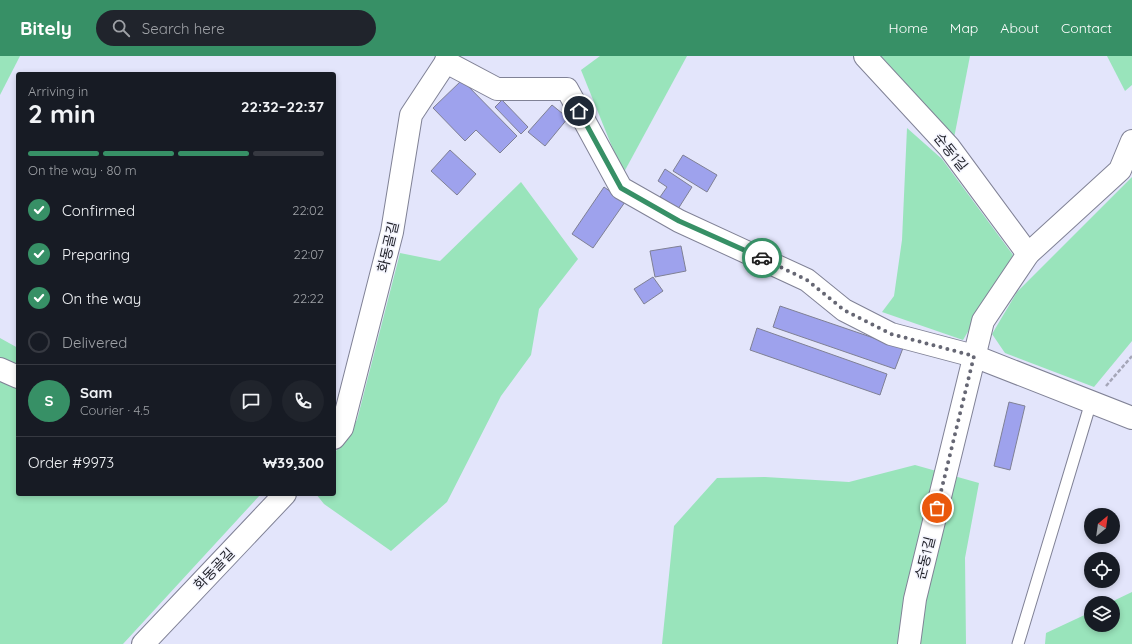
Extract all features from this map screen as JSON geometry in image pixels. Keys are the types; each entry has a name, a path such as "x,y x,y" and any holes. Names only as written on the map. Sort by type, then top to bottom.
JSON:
{"street":[{"name":"순동1길","path":"865,56 949,146 1028,254"},
{"path":"447,59 497,89 567,89 621,188 679,221 807,280 844,310 891,334 974,356 1132,418"},
{"name":"화동골길","path":"336,436 342,428 392,232 410,115 447,59"},
{"name":"순동1길","path":"909,644 915,599 982,321 1028,254 1120,170 1132,141"},
{"path":"0,368 16,376"},
{"name":"화동골길","path":"143,644 283,496"}],"lane":[{"path":"1018,644 1091,402"}],"path":[{"path":"1091,402 1132,356"}],"green space":[{"path":"0,56 20,56 0,95"},
{"path":"600,56 687,56 623,174 581,70"},
{"path":"881,56 970,56 954,138"},
{"path":"1107,56 1132,56 1132,85 1125,91"},
{"path":"907,128 942,159 1013,255 963,340 882,312 894,296 902,240"},
{"path":"1132,177 1132,341 1094,387 1005,353 992,334 1017,292"},
{"path":"521,182 578,259 539,309 531,355 501,396 447,502 391,551 324,504 318,496 336,496 336,451 357,420 400,253 440,261"},
{"path":"0,338 16,347 16,496 259,496 123,644 0,644"},
{"path":"915,465 979,483 965,558 966,644 662,644 674,526 717,478 765,477 849,482"},
{"path":"1132,592 1132,644 1045,644 1046,633 1084,615 1084,632 1120,632 1120,598"}],"building":[{"path":"462,80 517,136 500,153 476,130 465,141 433,108"},
{"path":"502,100 528,127 521,134 495,107"},
{"path":"552,105 568,118 545,146 528,132"},
{"path":"450,150 476,174 457,195 431,171"},
{"path":"683,155 717,175 707,192 673,171"},
{"path":"665,169 692,187 678,209 660,197 667,187 658,181"},
{"path":"604,187 625,202 593,248 572,234"},
{"path":"681,246 686,271 655,277 650,251"},
{"path":"653,277 663,291 644,304 634,289"},
{"path":"780,306 903,348 895,369 773,327"},
{"path":"757,328 887,374 880,395 750,350"},
{"path":"1009,402 1025,406 1010,470 994,466"}],"way so far":[{"path":"762,258 807,280 844,310 891,334 974,356 937,508"}],"route":[{"path":"579,111 621,188 679,221 762,258"}]}
